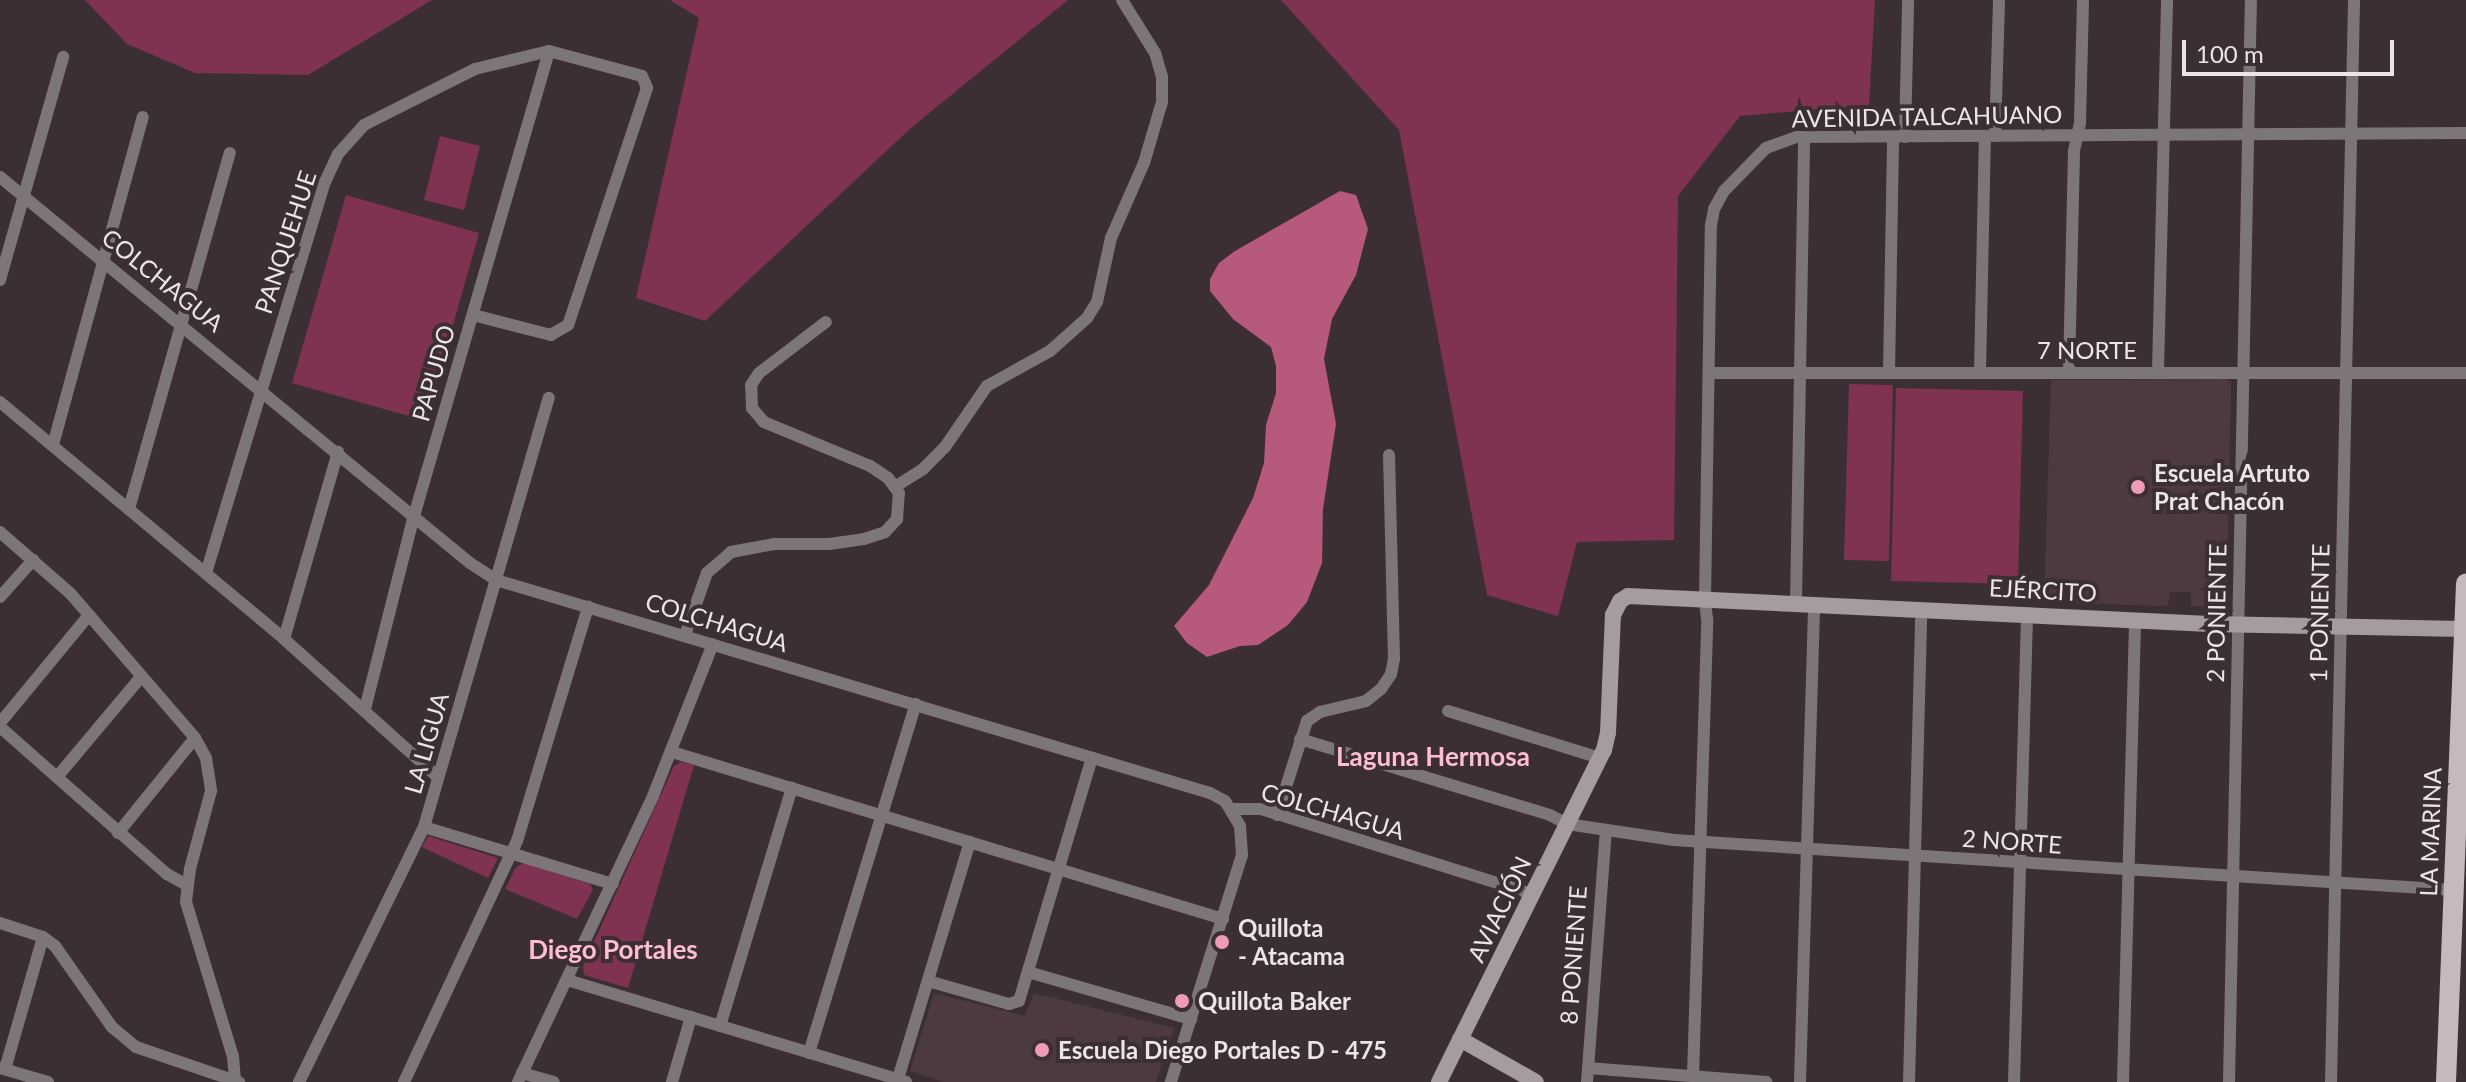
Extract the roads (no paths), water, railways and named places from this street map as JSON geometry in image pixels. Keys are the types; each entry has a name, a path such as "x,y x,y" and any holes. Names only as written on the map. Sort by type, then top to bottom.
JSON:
{"main road":[{"name":"LA MARINA","path":"2446,1082 2458,1019 2460,920 2454,890 2462,819 2466,583"}],"street":[{"path":"896,486 923,469 945,447 987,386 1050,351 1087,318 1097,302 1111,238 1144,163 1162,102 1162,77 1155,53 1122,0"},
{"path":"1889,372 1908,0"},
{"path":"1980,372 1999,0"},
{"path":"2069,372 2074,151 2083,0"},
{"path":"2158,371 2167,0"},
{"name":"2 PONIENTE","path":"2229,1082 2251,0"},
{"name":"1 PONIENTE","path":"2331,1082 2354,0"},
{"path":"473,315 546,335 565,330 647,88 646,80 638,74 549,51"},
{"name":"PAPUDO","path":"365,709 414,516 549,51"},
{"name":"PANQUEHUE","path":"206,573 325,182 338,154 364,125 400,104 475,69 549,51"},
{"path":"0,280 63,57"},
{"path":"53,445 143,117"},
{"name":"AVENIDA TALCAHUANO","path":"1693,1076 1707,619 1714,209 1724,191 1766,148 1779,141 1804,137 2466,133"},
{"path":"1796,603 1804,137"},
{"path":"129,509 230,153"},
{"name":"COLCHAGUA","path":"0,177 496,580 1210,793 1232,809 1253,808 1533,894"},
{"path":"685,635 704,580 724,556 756,546 848,542 890,529 900,513 896,486 870,466 764,422 752,408 749,393 759,373 826,322"},
{"name":"7 NORTE","path":"1709,373 2466,373"},
{"name":"LA LIGUA","path":"299,1082 424,827 549,398"},
{"path":"0,402 284,639 438,777"},
{"path":"284,639 338,452"},
{"path":"1277,815 1300,739 1311,717 1366,701 1381,689 1391,674 1394,659 1389,455"},
{"path":"0,532 89,615 195,738 209,767 211,791 187,885 189,916 233,1057 236,1082 161,1058 128,1042 112,1027 62,953 43,937 0,923"},
{"path":"0,597 33,560"},
{"name":"EJÉRCITO","path":"1600,758 1608,733 1613,615 1620,601 1632,595 2135,620 2465,629"},
{"path":"1800,1082 1814,604"},
{"path":"404,1082 512,853 588,607"},
{"path":"1909,1082 1921,609"},
{"path":"89,615 0,725 118,833 167,874 187,885"},
{"path":"2014,1082 2027,615"},
{"path":"2123,1082 2135,620"},
{"path":"554,1082 520,1077 613,884 672,752 713,644"},
{"path":"57,777 141,677"},
{"path":"809,1053 916,704"},
{"path":"1448,711 1600,758"},
{"path":"118,833 195,738"},
{"name":"2 NORTE","path":"1300,739 1550,815 1567,824 1606,831 1701,843 2454,890"},
{"path":"672,752 1223,919"},
{"path":"928,981 1013,1005 1019,1001 1092,758"},
{"name":"AVIACIÓN","path":"1440,1081 1600,758"},
{"path":"720,1026 792,788"},
{"path":"1171,1082 1243,845 1232,809"},
{"path":"424,827 613,884"},
{"name":"8 PONIENTE","path":"1587,1082 1606,831"},
{"path":"567,980 900,1081 970,842"},
{"path":"43,937 2,1068 48,1082"},
{"path":"1028,972 1191,1019"},
{"path":"672,1082 691,1017"},
{"path":"0,1029 15,1034"},
{"path":"1460,1039 1536,1082"},
{"path":"1588,1068 1766,1082"}],"place":[{"name":"Escuela Artuto Prat Chacón","path":"2138,487"},
{"name":"Quillota - Atacama","path":"1222,942"},
{"name":"Quillota Baker","path":"1182,1001"},
{"name":"Escuela Diego Portales D - 475","path":"1042,1050"}],"district":[{"name":"Laguna Hermosa","path":"1433,757"},
{"name":"Diego Portales","path":"613,950"}]}
